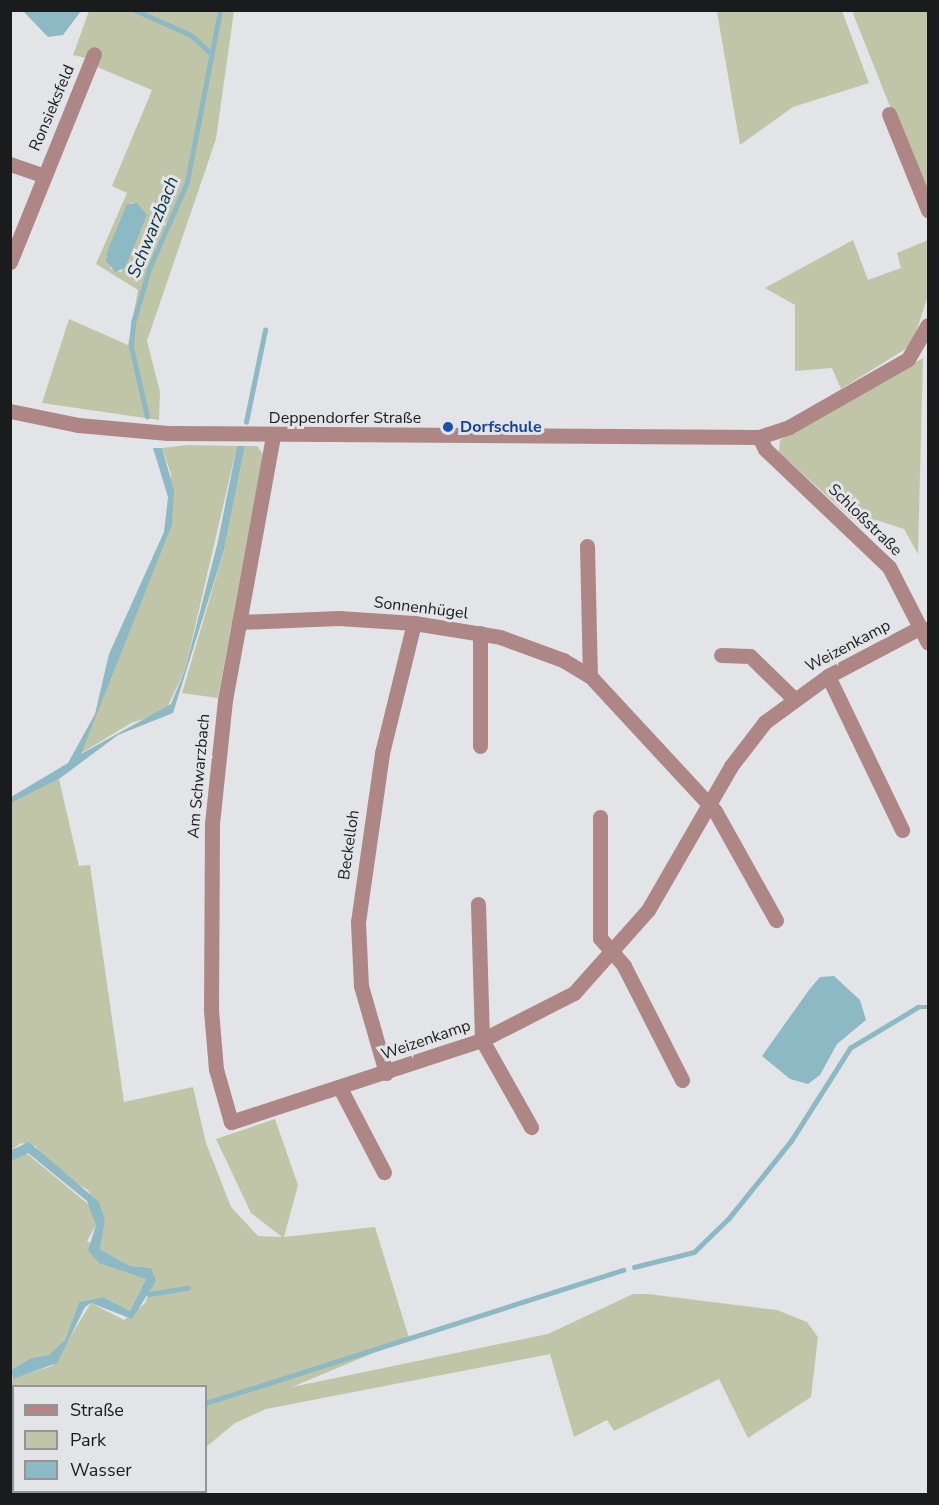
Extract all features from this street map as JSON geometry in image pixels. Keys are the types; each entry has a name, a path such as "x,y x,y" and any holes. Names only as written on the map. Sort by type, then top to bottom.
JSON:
{"street":[{"name":"Ronsieksfeld","path":"10,262 94,54"},
{"path":"889,114 928,210"},
{"name":"Ronsieksfeld","path":"10,164 44,176"},
{"name":"Deppendorfer Straße","path":"10,411 136,432 273,436 759,437 789,427 908,359 928,325"},
{"name":"Am Schwarzbach","path":"231,1122 216,1069 208,930 212,822 239,622 273,436"},
{"name":"Schloßstraße","path":"759,437 765,448 889,567 922,610 921,627 928,643"},
{"path":"587,546 590,676"},
{"name":"Sonnenhügel","path":"239,622 339,618 414,623 480,633 534,646 590,676 708,806"},
{"name":"Beckelloh","path":"386,1073 362,986 358,922 382,753 414,623"},
{"name":"Weizenkamp","path":"231,1122 482,1040 574,993 612,954 670,878 708,806 765,722 793,698 828,676 921,627"},
{"path":"480,633 480,746"},
{"path":"722,656 750,656 793,698"},
{"path":"828,676 902,830"},
{"path":"708,806 776,920"},
{"path":"600,817 600,938 624,966 682,1080"},
{"path":"478,904 482,1040 531,1126"},
{"path":"340,1088 384,1172"}],"green space":[{"path":"89,11 234,11 216,139 147,341 160,392 159,420 42,403 69,319 128,345 138,290 96,264 127,193 112,186 152,90 97,67 98,61 73,55","holes":["131,202 147,215 121,272 111,269 106,257"]},
{"path":"842,11 869,83 793,107 740,145 717,12"},
{"path":"852,11 928,11 928,194 891,109"},
{"path":"853,240 868,280 901,268 897,253 928,240 928,295 912,345 841,389 832,368 795,371 795,305 765,288"},
{"path":"923,358 918,554 904,529 879,521 864,530 779,452 780,440"},
{"path":"187,445 237,446 185,670 165,712 131,723 80,754 172,525 171,474 162,448"},
{"path":"245,446 257,446 263,454 218,698 182,693 224,550"},
{"path":"59,779 79,866 90,865 124,1102 193,1087 206,1143 231,1207 258,1236 282,1237 251,1213 216,1139 275,1119 298,1185 284,1237 375,1227 409,1338 292,1387 548,1334 633,1294 648,1294 777,1310 807,1322 818,1337 811,1397 748,1438 719,1379 614,1431 607,1420 574,1437 550,1354 266,1409 235,1423 207,1446 207,1385 12,1385 11,1450 11,1379 52,1366 91,1303 124,1320 145,1303 152,1285 151,1268 130,1266 100,1249 105,1221 88,1190 64,1176 35,1146 21,1143 11,1150 11,803"},
{"path":"25,1152 94,1209 96,1225 87,1241 146,1279 130,1311 103,1297 79,1302 65,1340 49,1355 31,1358 11,1370 11,1161"},
{"path":"10,1459 12,1493 92,1493 11,1494"}],"water":[{"path":"23,11 81,11 63,35 48,37"},
{"path":"137,203 147,215 125,268 115,272 106,261 107,252 127,204"},
{"path":"237,446 245,446 224,550 173,713 118,735 59,779 11,803 11,797 68,763 95,714 109,654 164,532 168,497 153,448 162,448 174,490 172,525 81,754 171,704 185,670 218,541"},
{"path":"834,976 860,1000 866,1020 837,1044 820,1075 808,1084 790,1079 762,1056 820,977"},
{"path":"29,1142 99,1202 105,1221 100,1249 130,1266 151,1268 156,1281 132,1319 91,1303 85,1307 57,1363 13,1379 11,1370 31,1358 49,1355 65,1340 79,1302 103,1297 130,1311 146,1279 99,1263 88,1250 96,1225 87,1201 28,1153 11,1161 11,1150"}],"waterway":[{"path":"135,10 191,35 209,51"},
{"name":"Schwarzbach","path":"147,417 131,347 133,323 149,269 187,182 220,10"},
{"path":"246,422 265,330"},
{"path":"634,1267 694,1252 729,1218 791,1141 850,1048 918,1007 928,1007"},
{"path":"207,1403 623,1270"},
{"path":"149,1294 188,1288"}],"place":[{"name":"Dorfschule","path":"448,427"}]}
